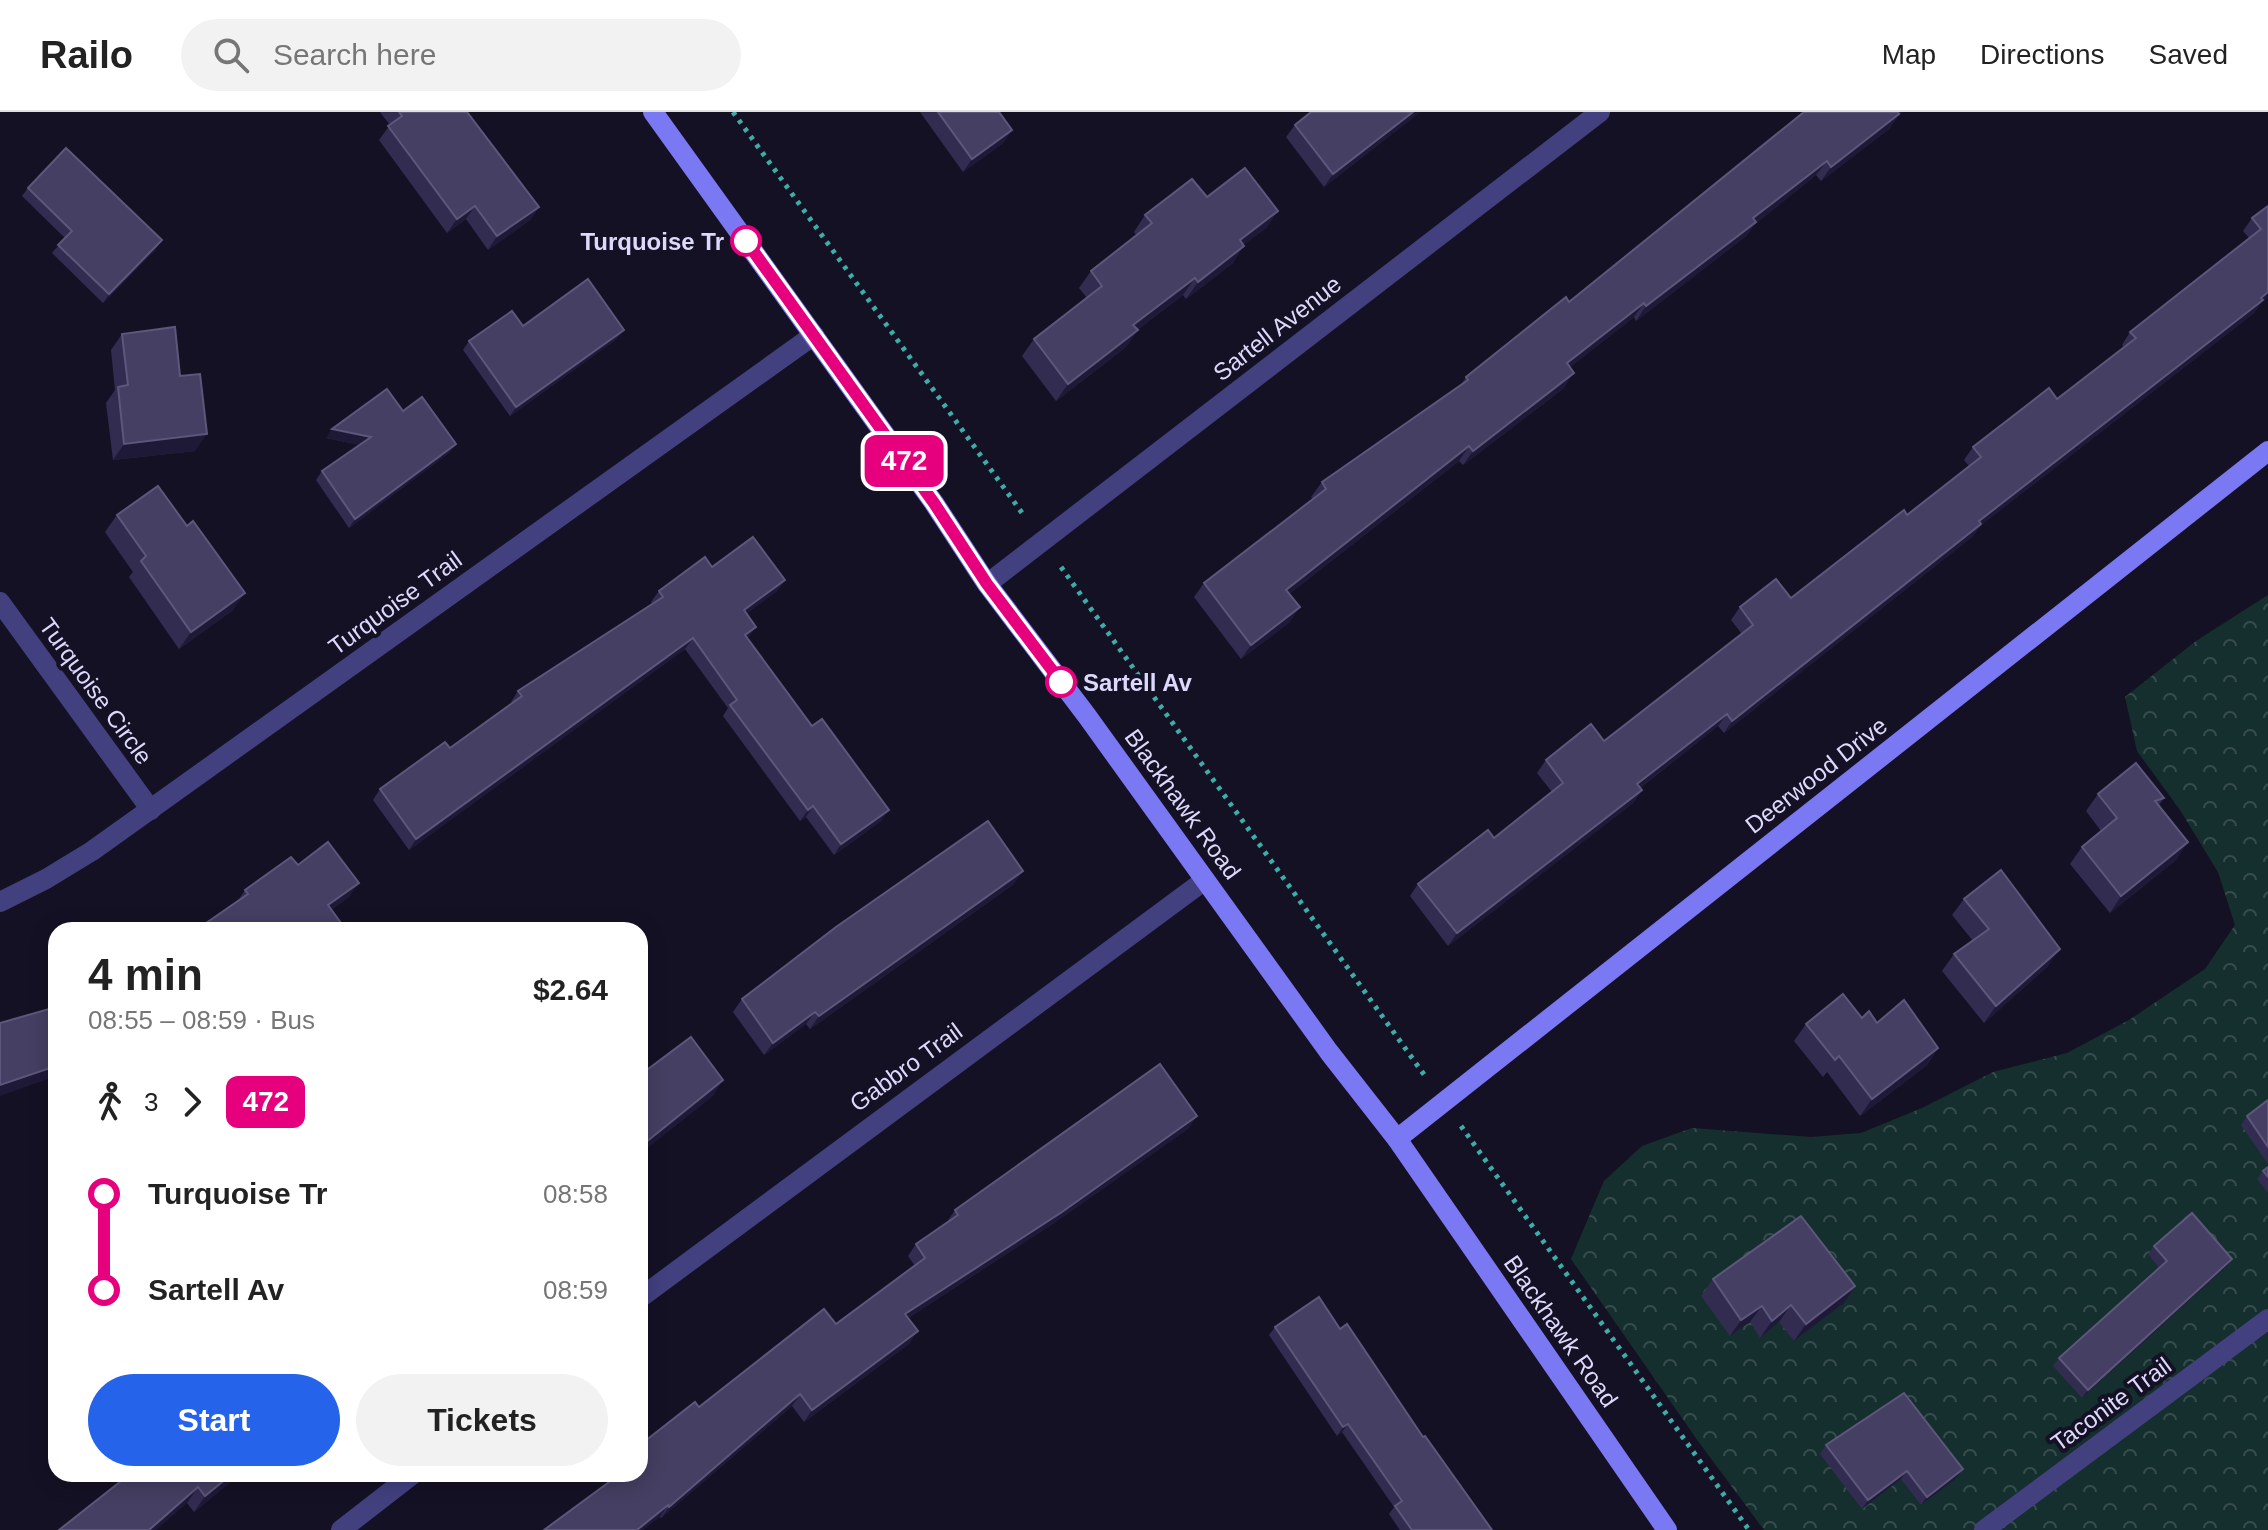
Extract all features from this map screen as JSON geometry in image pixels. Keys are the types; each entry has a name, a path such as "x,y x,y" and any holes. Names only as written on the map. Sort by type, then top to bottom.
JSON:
{"street":[{"name":"Blackhawk Road","path":"653,112 934,503 987,584 1087,716 1329,1052 1397,1139 1667,1530"},
{"name":"Sartell Avenue","path":"987,584 1600,112"},
{"name":"Turquoise Trail","path":"0,902 92,851 151,810 814,335"},
{"name":"Deerwood Drive","path":"1397,1139 2268,451"},
{"name":"Turquoise Circle","path":"0,602 151,810"},
{"name":"Gabbro Trail","path":"648,1292 1205,880"},
{"name":"Taconite Trail","path":"1984,1530 2268,1319"},
{"path":"341,1530 403,1482"}],"path":[{"path":"733,112 1749,1530"}],"green space":[{"path":"2268,595 2268,1530 1764,1530 1571,1259 1604,1181 1642,1146 1692,1128 1811,1137 1861,1133 1922,1108 1993,1072 2067,1053 2129,1020 2205,969 2235,925 2218,872 2180,810 2137,751 2125,697 2196,641"}],"building":[{"path":"399,112 467,112 539,207 497,236 475,206 457,219 388,126 402,116"},
{"path":"938,112 999,112 1012,130 972,159"},
{"path":"1311,112 1413,112 1333,174 1295,125"},
{"path":"1804,112 1899,114 1831,167 1827,161 1753,218 1756,222 1567,363 1574,373 1473,451 1469,446 1286,590 1300,607 1251,645 1204,583 1326,489 1322,482 1468,380 1466,377 1566,297 1569,302"},
{"path":"66,148 162,240 109,294 58,245 72,231 28,188"},
{"path":"1245,168 1278,211 1240,240 1244,246 1198,282 1195,278 1133,325 1138,330 1068,384 1034,339 1102,286 1091,271 1152,223 1145,215 1192,179 1207,197"},
{"path":"2268,206 2268,292 2261,298 2263,300 1979,521 1981,524 1732,721 1727,714 1637,784 1642,790 1457,933 1418,884 1488,830 1494,838 1563,783 1546,760 1591,724 1604,741 1753,625 1740,607 1776,579 1791,598 1904,510 1907,515 1981,457 1973,447 2049,388 2057,399 2136,338 2130,332 2261,229 2252,218"},
{"path":"588,279 624,330 516,407 469,341 512,311 523,326"},
{"path":"175,327 180,376 200,374 207,434 124,444 118,387 128,385 122,334"},
{"path":"387,389 403,411 422,397 456,444 355,519 322,471 371,437 332,429"},
{"path":"158,486 187,526 193,521 245,593 191,632 141,561 146,556 117,515"},
{"path":"753,537 785,580 744,610 756,627 745,635 812,726 822,719 889,810 841,844 813,806 808,810 730,705 737,700 693,638 416,839 380,789 445,742 450,748 522,696 518,691 663,597 659,591 705,557 712,567"},
{"path":"2136,763 2164,798 2155,801 2188,842 2121,896 2082,847 2117,818 2098,794"},
{"path":"988,821 1023,871 819,1016 815,1012 773,1043 742,999 836,927"},
{"path":"328,842 359,883 328,905 340,922 208,922 248,894 245,890 291,857 298,865"},
{"path":"2001,870 2060,949 1996,1006 1954,954 1989,929 1964,899"},
{"path":"1843,994 1862,1018 1869,1011 1877,1023 1904,1000 1938,1048 1872,1099 1839,1056 1835,1060 1806,1024"},
{"path":"48,1009 48,1069 0,1085 0,1023"},
{"path":"691,1037 723,1080 648,1141 648,1069"},
{"path":"1160,1064 1197,1116 1062,1212 905,1314 918,1331 812,1410 800,1394 669,1507 637,1530 544,1530 609,1482 648,1482 648,1439 695,1402 699,1407 824,1309 836,1324 925,1258 916,1244 958,1215 955,1210"},
{"path":"2268,1100 2268,1147 2247,1116"},
{"path":"2192,1213 2232,1259 2088,1390 2059,1358 2167,1261 2154,1246"},
{"path":"1801,1216 1855,1286 1806,1324 1791,1305 1772,1321 1762,1306 1741,1320 1713,1279"},
{"path":"1319,1297 1340,1329 1347,1324 1423,1437 1492,1530 1412,1530 1395,1506 1402,1501 1348,1424 1343,1427 1275,1327"},
{"path":"1904,1393 1963,1469 1927,1497 1907,1471 1868,1500 1826,1445"},
{"path":"120,1482 222,1482 205,1496 198,1487 149,1530 59,1530"}],"bus line":[{"name":"472","path":"746,241 934,503 987,584 1061,682"}],"place":[{"name":"Turquoise Tr","path":"746,241"},
{"name":"Sartell Av","path":"1061,682"}]}
